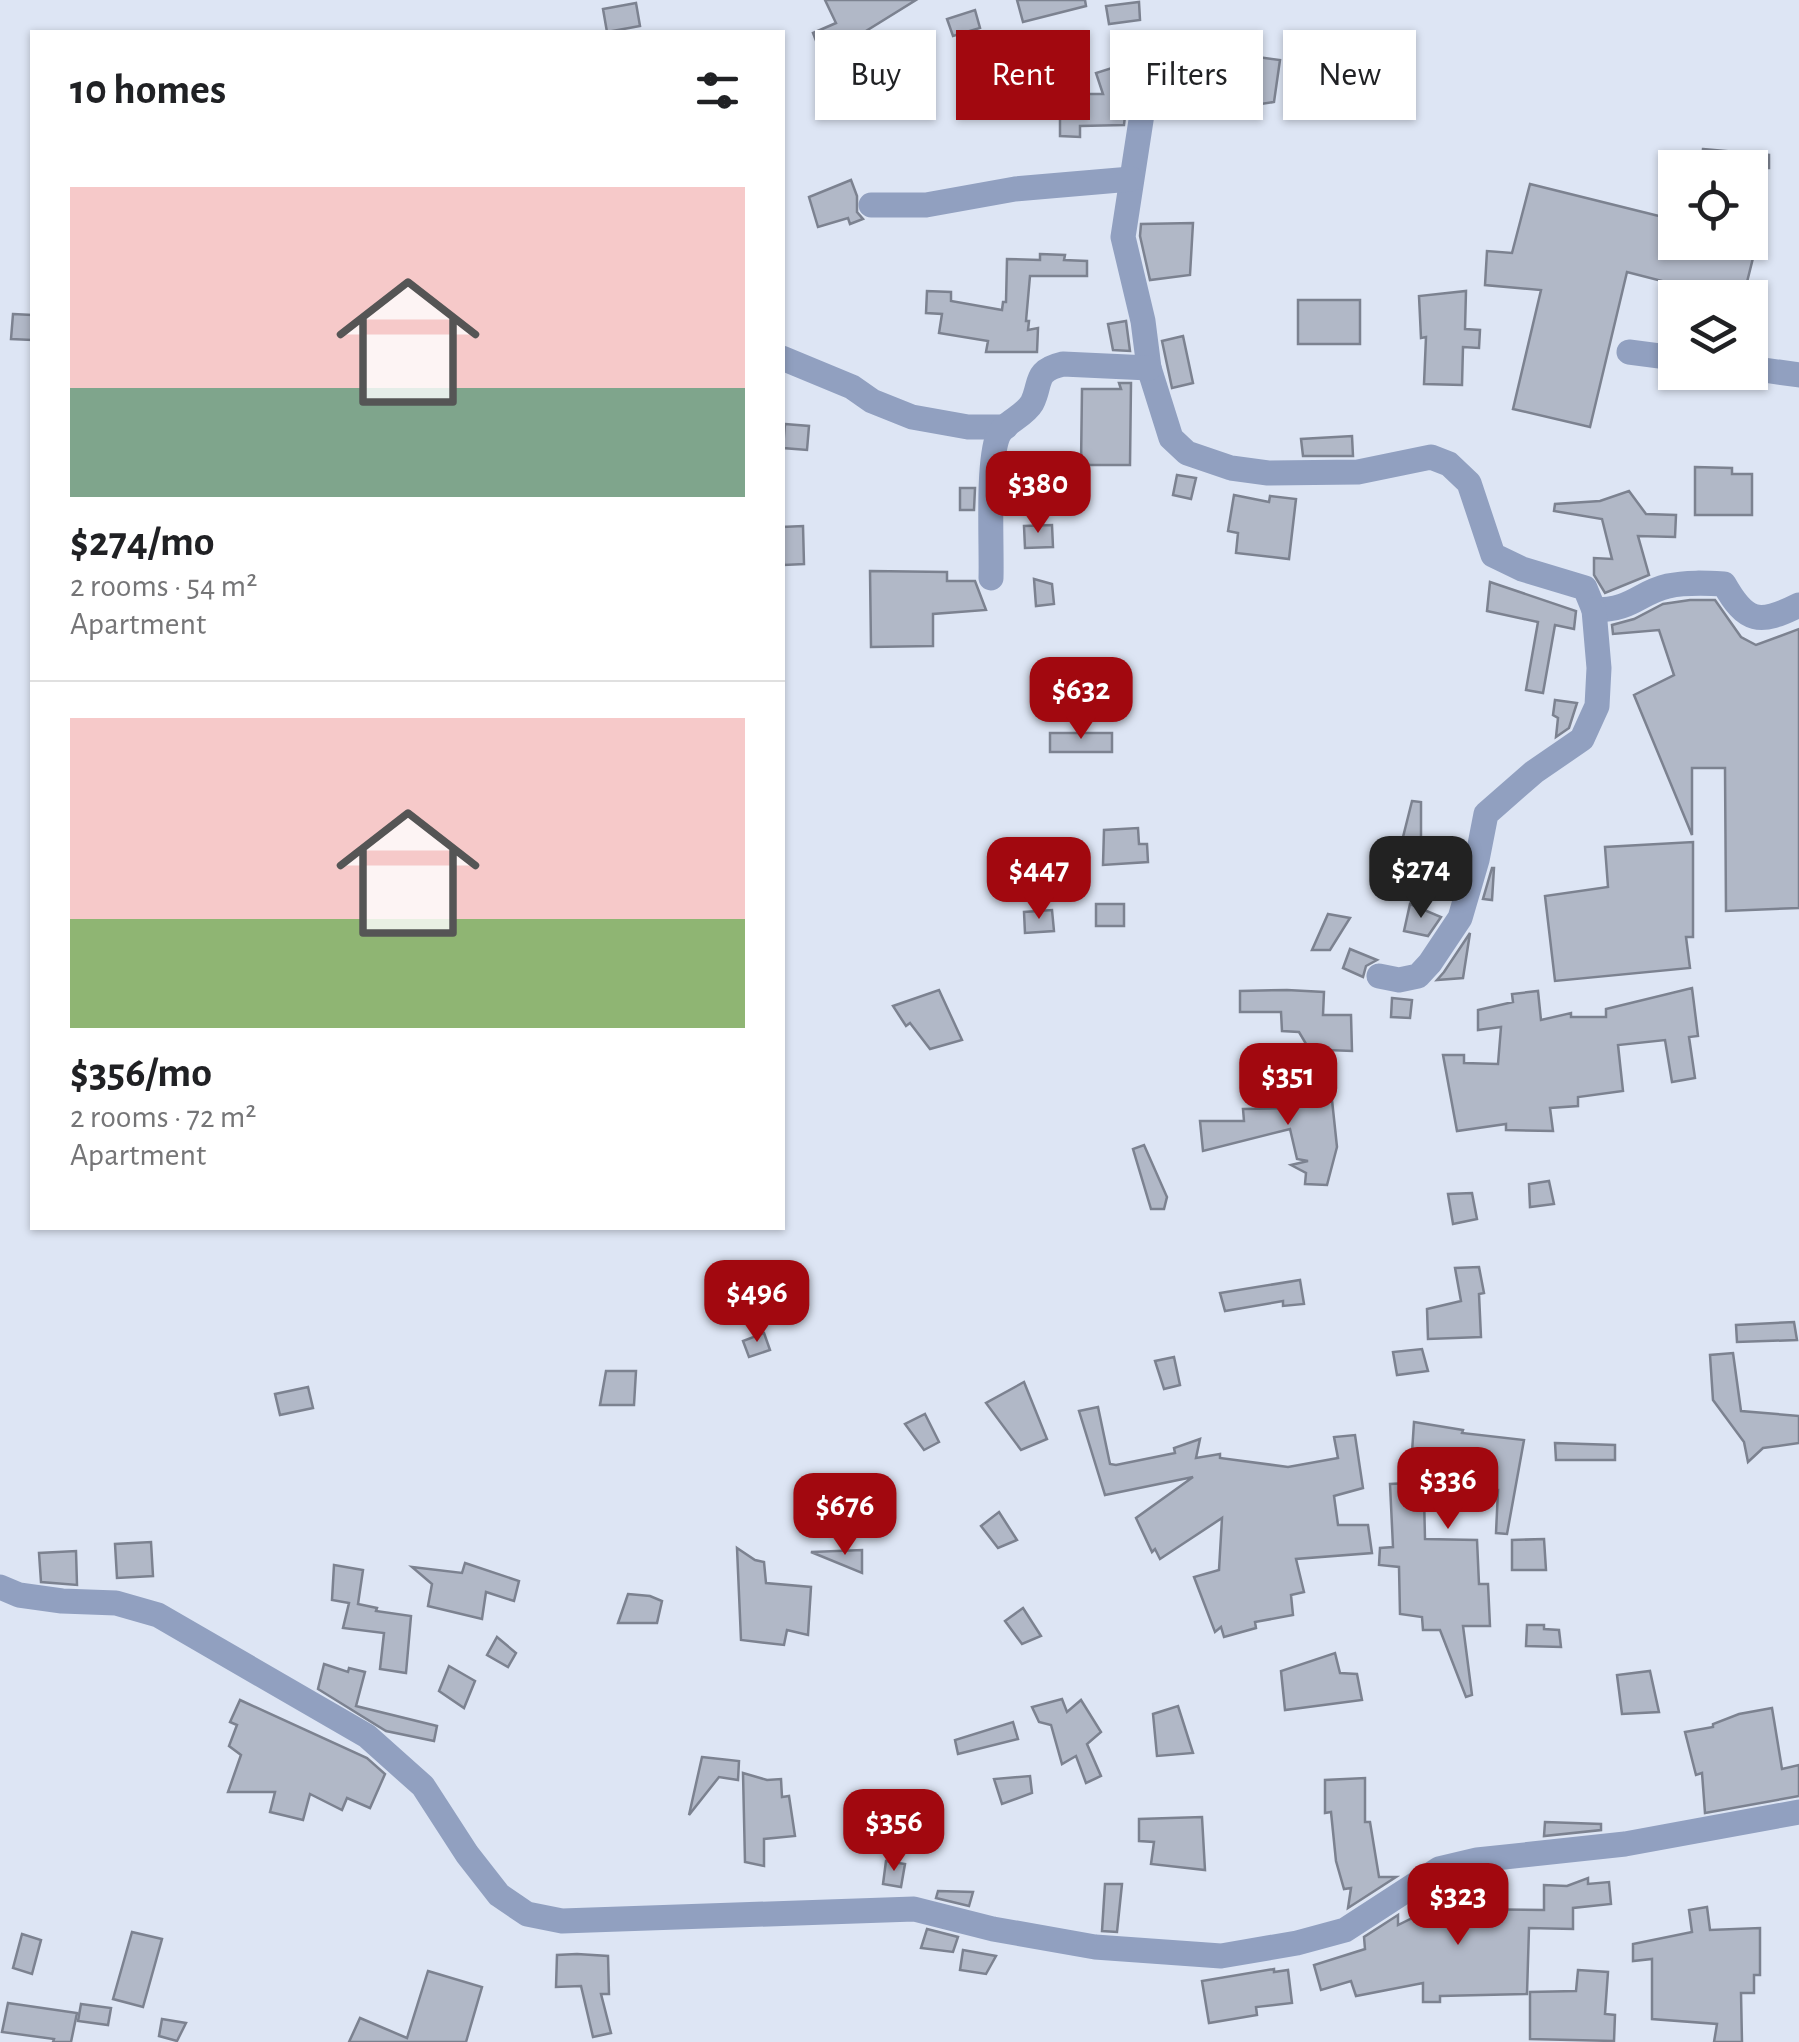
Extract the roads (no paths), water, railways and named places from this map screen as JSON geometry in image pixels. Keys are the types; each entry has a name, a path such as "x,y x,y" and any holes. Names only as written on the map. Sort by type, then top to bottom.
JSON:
{"street":[{"path":"1141,120 1124,237 1143,320 1149,368 1172,438 1187,453 1230,468 1268,472 1358,472 1432,457 1450,464 1469,483 1493,555 1522,570 1586,588 1594,610 1596,706 1582,739 1534,772 1486,814 1478,860 1460,918 1430,963 1418,976 1399,980 1380,976"},
{"path":"871,205 926,204 1014,189 1131,179"},
{"path":"1629,352 1658,356"},
{"path":"785,359 912,417 968,426 1006,426"},
{"path":"991,578 994,454 999,432 1032,404 1036,382 1050,367 1063,364 1149,368"},
{"path":"1768,371 1799,375"},
{"path":"1594,610 1622,608 1666,586 1703,582 1724,584 1738,610 1749,616 1773,618 1799,606"},
{"path":"0,1587 18,1595 62,1602 116,1603 158,1615 367,1736 423,1786 499,1895 527,1914 562,1921 914,1909 992,1929 1095,1948 1221,1956 1296,1944 1345,1930 1439,1870 1478,1860 1625,1844 1799,1812"}]}
